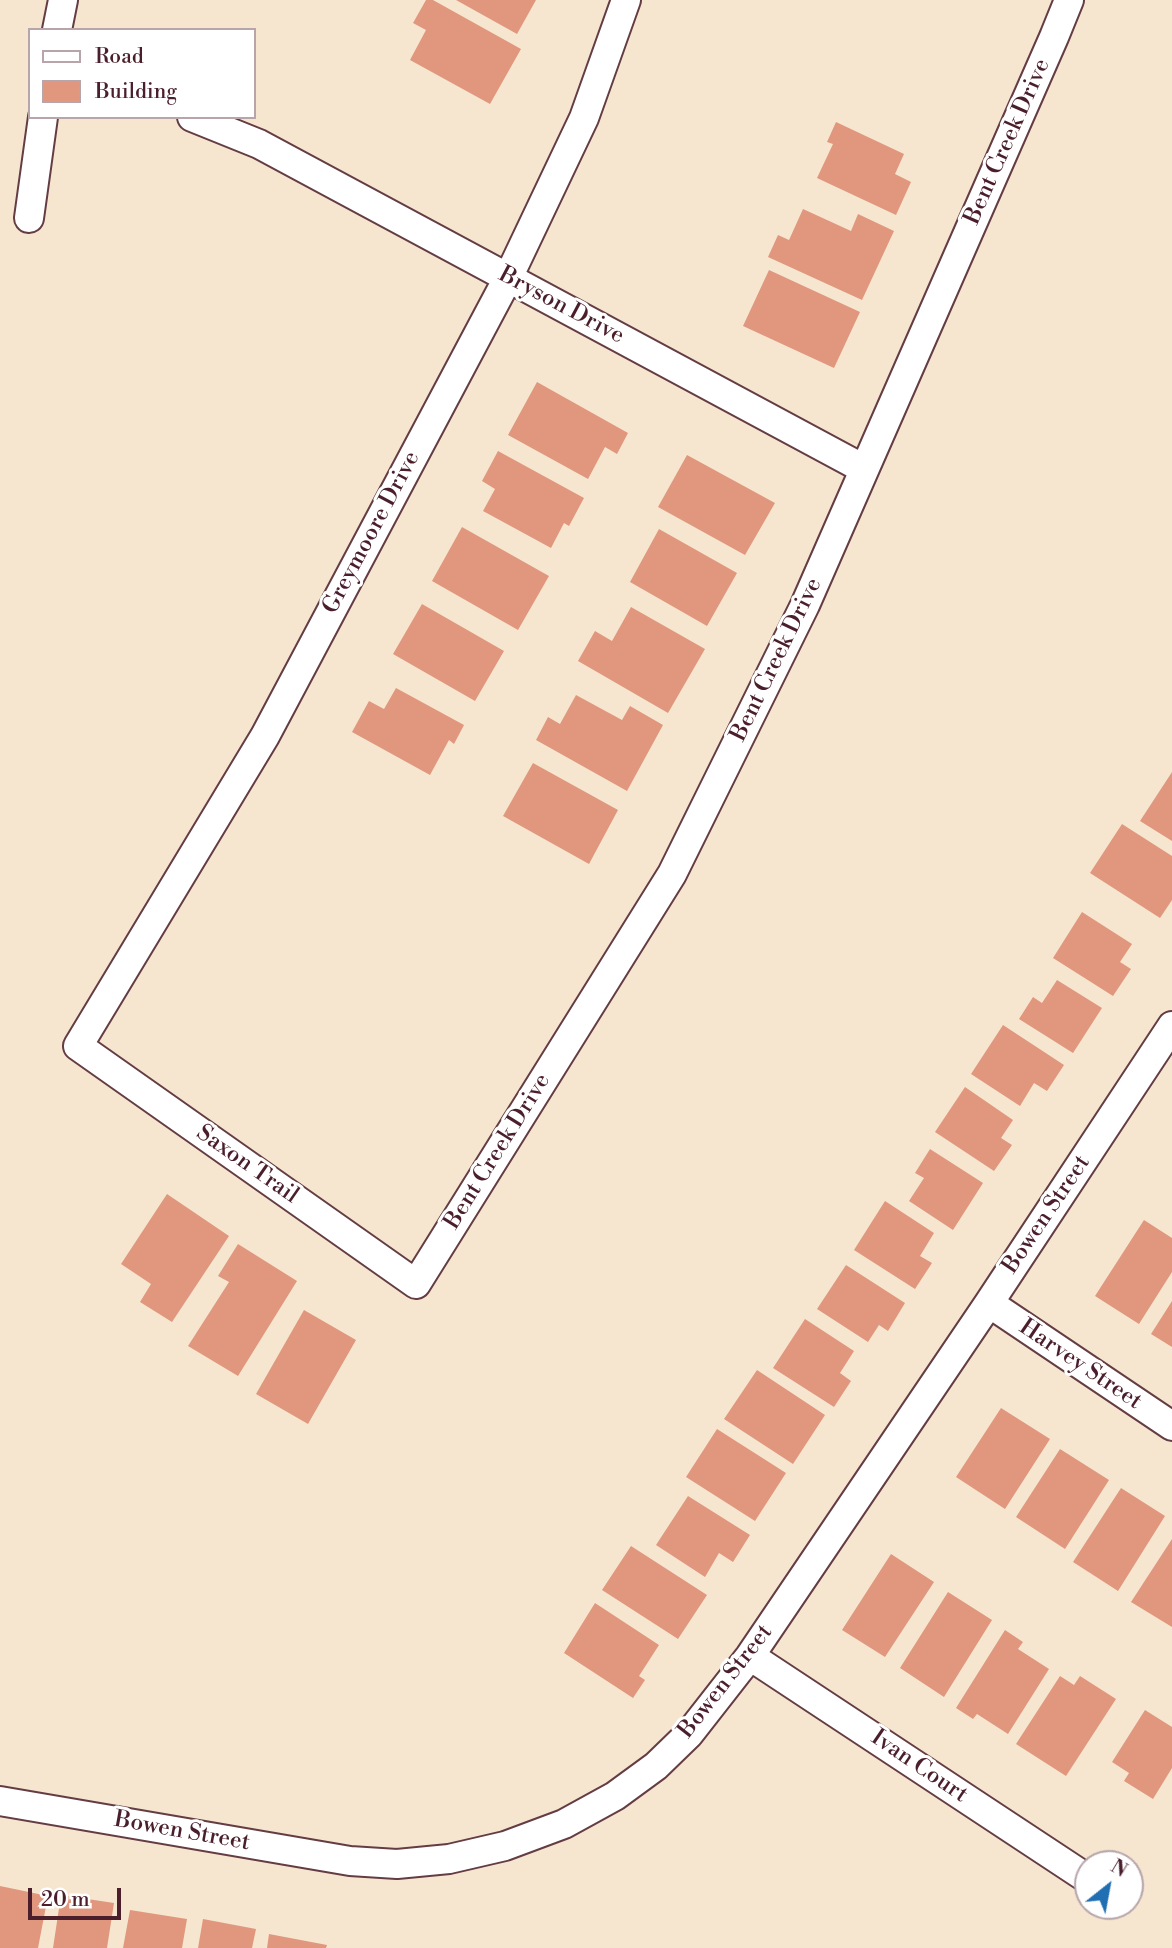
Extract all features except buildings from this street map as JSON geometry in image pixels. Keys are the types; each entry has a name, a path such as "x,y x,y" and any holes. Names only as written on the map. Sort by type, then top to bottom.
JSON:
{"street":[{"path":"57,28 63,0"},
{"name":"Greymoore Drive","path":"78,1046 265,736 508,278 584,118 626,0"},
{"name":"Bent Creek Drive","path":"416,1283 672,874 805,605 1069,0"},
{"path":"29,218 43,119"},
{"name":"Bryson Drive","path":"197,119 259,144 864,469"},
{"name":"Bowen Street","path":"0,1801 350,1861 397,1864 449,1859 505,1846 564,1824 615,1796 656,1766 689,1734 750,1656 989,1303 1172,1026"},
{"name":"Saxon Trail","path":"78,1046 416,1283"},
{"name":"Harvey Street","path":"989,1303 1172,1426"},
{"name":"Ivan Court","path":"750,1656 1074,1870"}]}
